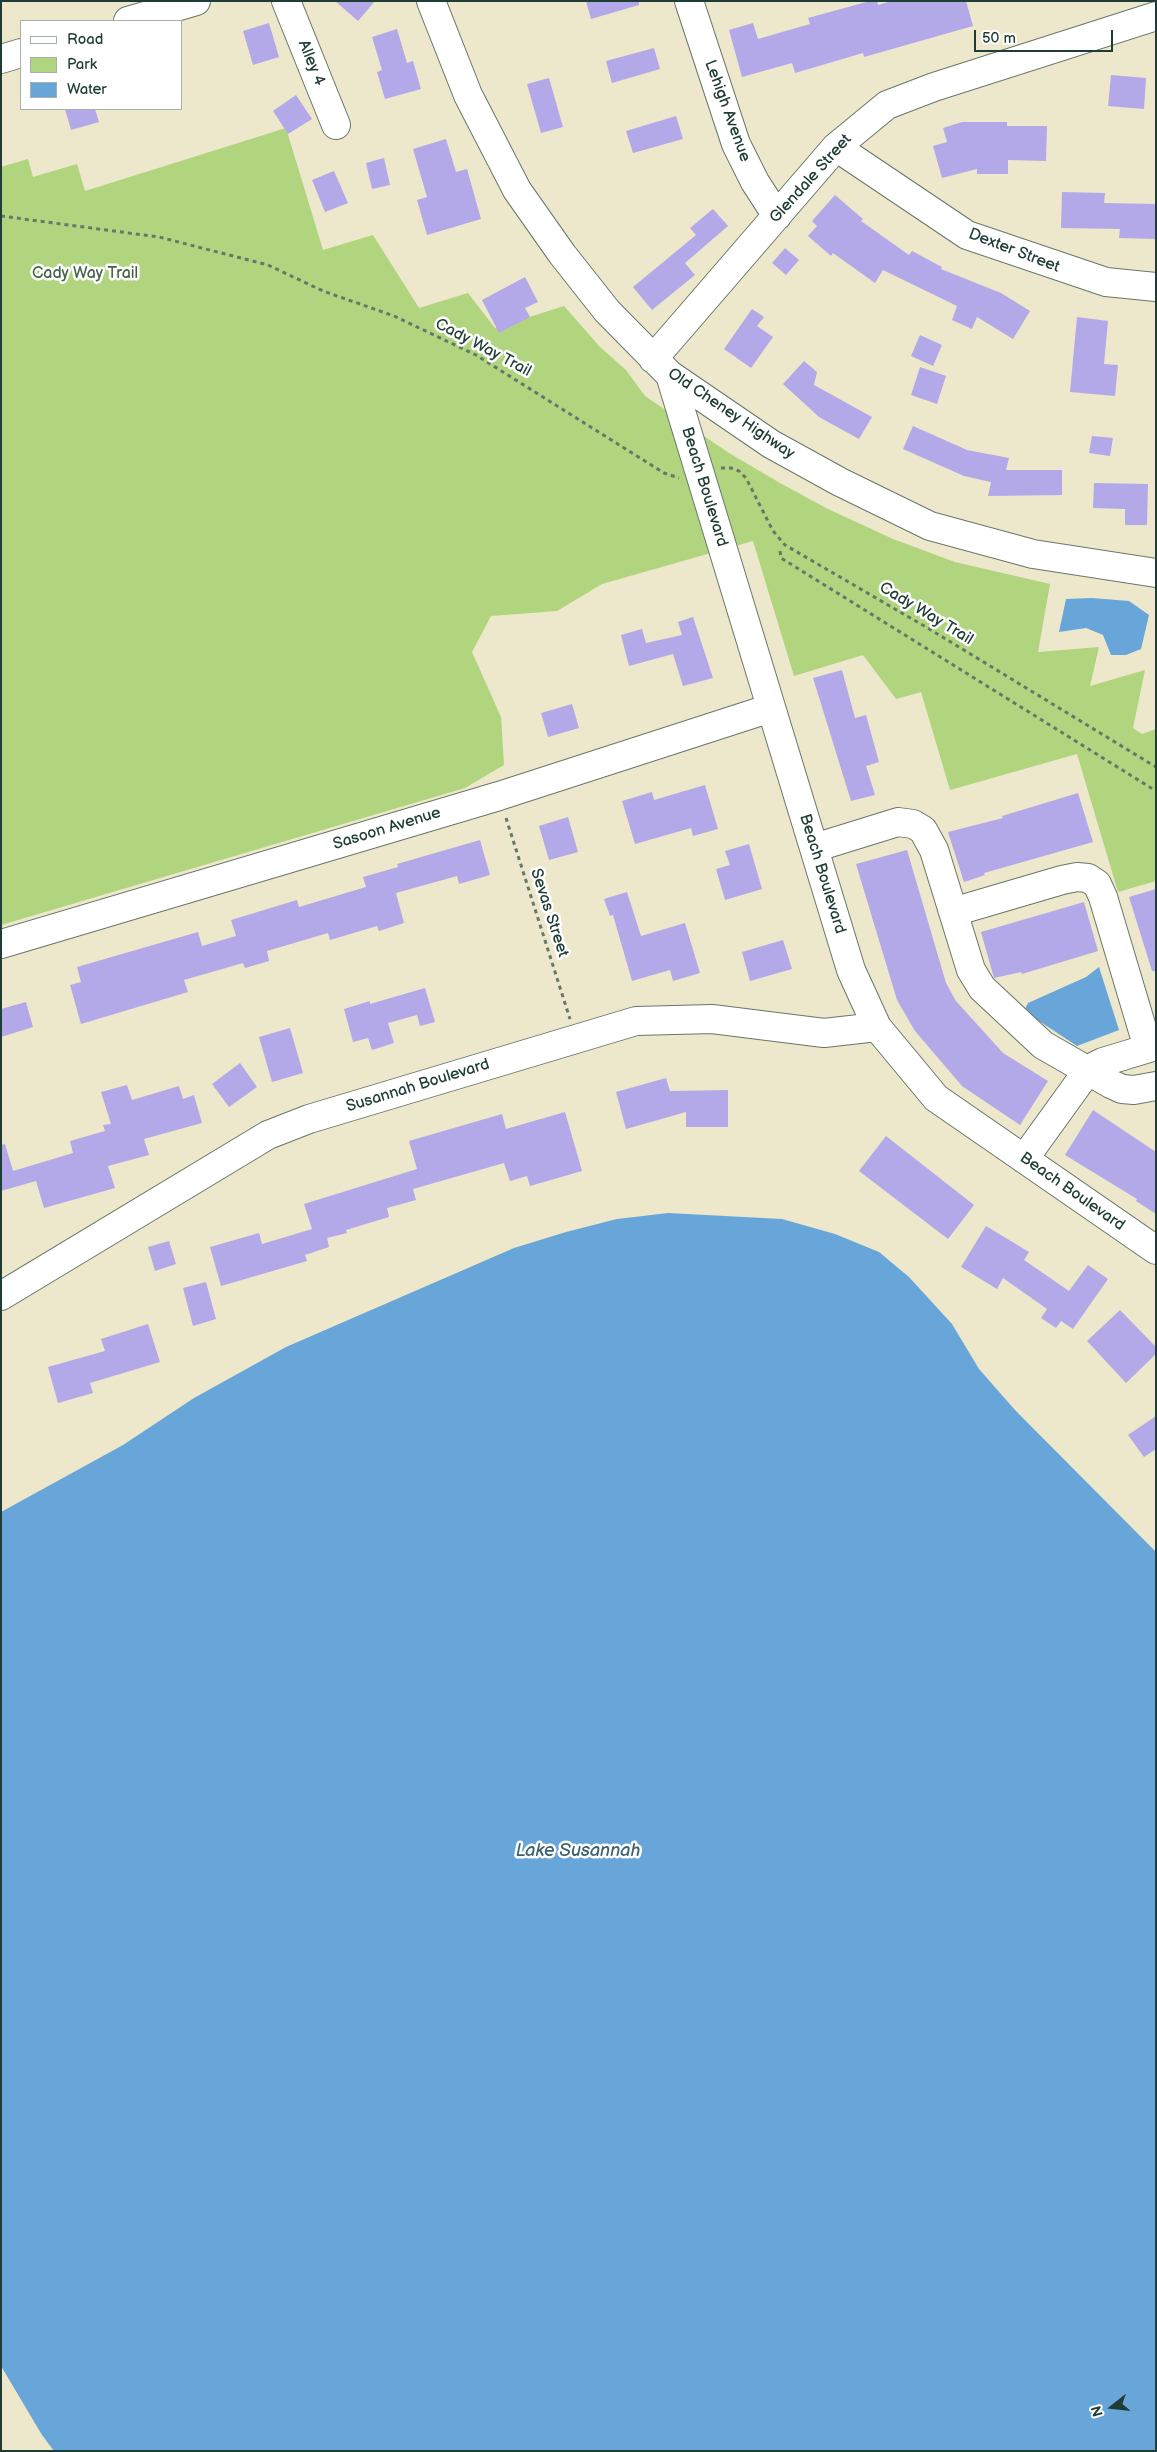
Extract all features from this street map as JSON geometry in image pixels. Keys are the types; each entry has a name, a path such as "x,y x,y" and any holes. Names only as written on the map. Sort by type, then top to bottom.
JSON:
{"street":[{"path":"131,20 196,1"},
{"name":"Alley 4","path":"286,1 336,125"},
{"name":"Old Cheney Highway","path":"431,1 468,95 517,190 562,254 601,304 661,367 771,444 840,482 930,526 1033,554 1156,573"},
{"name":"Lehigh Avenue","path":"689,1 736,144 755,182 777,216"},
{"name":"Glendale Street","path":"661,367 777,216 836,147 887,105 934,87 1156,16"},
{"path":"1,59 20,53"},
{"name":"Dexter Street","path":"836,147 967,235 1106,282 1156,286"},
{"name":"Beach Boulevard","path":"661,367 772,708 851,970 877,1027 936,1098 1156,1250"},
{"name":"Sasoon Avenue","path":"1,944 499,796 772,708"},
{"path":"814,848 898,822 913,824 923,830 934,850 971,970 982,988 1043,1046 1089,1072 1122,1089 1134,1090 1156,1086"},
{"path":"953,912 1070,878 1088,878 1097,884 1103,897 1152,1047 1103,1062 1089,1072 1024,1159"},
{"name":"Susannah Boulevard","path":"1,1296 268,1135 309,1119 636,1021 712,1019 824,1033 877,1027"}],"path":[{"name":"Cady Way Trail","path":"1,216 159,238 268,265 323,291 394,316 476,355 676,478"},
{"name":"Cady Way Trail","path":"715,469 731,468 739,470 746,478 773,532 784,545 931,630 1156,767"},
{"name":"Cady Way Trail","path":"780,551 781,558 1156,791"},
{"name":"Sevas Street","path":"499,796 576,1039"}],"green space":[{"path":"286,128 323,250 373,235 419,308 468,293 495,328 564,306 600,347 626,370 645,396 729,453 780,483 828,509 893,539 955,562 1050,584 1038,652 1099,647 1090,686 1145,670 1133,728 1142,734 1156,729 1156,881 1118,892 1077,754 950,790 921,692 896,699 863,655 794,676 753,541 602,584 557,611 491,616 472,652 501,717 504,765 465,788 1,925 1,167 28,159 33,177 77,164 85,191"}],"water":[{"path":"1092,598 1129,601 1149,615 1141,649 1126,655 1111,655 1103,635 1086,628 1059,632 1066,599"},
{"path":"1099,967 1119,1030 1077,1046 1024,1011 1028,1003 1086,977"},
{"name":"Lake Susannah","path":"668,1213 782,1219 835,1234 879,1252 909,1277 952,1324 979,1369 1015,1410 1156,1552 1156,2451 54,2451 42,2435 1,2366 1,1512 123,1445 194,1398 286,1347 514,1248 617,1219"}],"building":[{"path":"335,1 375,1 358,21"},
{"path":"586,1 639,1 639,5 591,19"},
{"path":"870,1 877,1 878,5 892,1 966,1 973,26 864,57 863,53 795,73 792,63 742,77 729,30 753,23 758,39 810,24 808,18"},
{"path":"269,23 279,57 253,65 243,31"},
{"path":"397,29 407,63 413,61 421,89 385,99 377,72 382,70 372,37"},
{"path":"654,48 660,69 612,83 606,61"},
{"path":"1111,75 1146,78 1144,109 1108,106"},
{"path":"549,78 563,127 541,133 527,84"},
{"path":"296,95 312,119 288,134 273,111"},
{"path":"65,110 95,110 99,122 71,130"},
{"path":"676,116 683,139 633,153 626,131"},
{"path":"962,122 1007,122 1007,126 1047,126 1046,161 1008,160 1008,174 977,174 977,169 942,178 933,146 947,142 943,128"},
{"path":"446,139 456,172 467,169 481,219 427,235 417,200 427,197 413,149"},
{"path":"384,158 390,185 372,189 366,163"},
{"path":"334,171 348,203 325,212 312,180"},
{"path":"1062,192 1105,193 1104,203 1156,204 1156,239 1119,238 1120,229 1061,228"},
{"path":"835,195 863,219 861,221 909,255 912,251 942,267 941,269 1001,293 1030,311 1013,339 977,317 972,329 952,320 957,306 883,270 875,283 833,253 831,256 808,236 817,226 812,221"},
{"path":"713,209 728,226 685,263 695,275 652,310 633,287 696,235 690,228"},
{"path":"785,248 799,260 786,275 772,263"},
{"path":"525,277 538,302 525,308 530,317 499,333 482,300"},
{"path":"752,309 764,317 757,326 773,337 751,368 724,349"},
{"path":"1077,317 1108,321 1104,364 1118,365 1115,396 1070,392"},
{"path":"920,335 942,345 933,366 911,356"},
{"path":"804,361 817,372 814,385 872,417 859,439 819,417 783,384"},
{"path":"920,367 946,376 937,404 911,395"},
{"path":"913,426 967,450 1009,458 1006,470 1062,470 1062,495 988,496 991,482 964,476 903,449"},
{"path":"1092,436 1113,438 1110,456 1089,453"},
{"path":"1094,483 1148,484 1147,525 1125,525 1125,509 1093,508"},
{"path":"693,617 713,678 683,686 673,654 629,666 621,635 642,629 646,643 682,635 678,622"},
{"path":"842,670 855,718 866,715 879,762 866,766 875,795 851,801 813,678"},
{"path":"572,704 579,728 548,737 541,713"},
{"path":"705,785 718,829 693,836 691,828 635,844 622,801 652,792 654,800"},
{"path":"1078,793 1093,842 984,873 985,875 964,882 948,832 1003,818 1002,816"},
{"path":"568,817 578,852 549,860 539,826"},
{"path":"480,840 490,875 459,884 457,876 396,893 404,923 379,931 377,926 330,940 328,933 267,951 269,961 245,968 243,963 184,980 188,992 81,1024 70,985 81,982 77,967 198,932 202,946 236,936 231,920 297,900 299,907 366,887 363,877 398,867 397,864"},
{"path":"749,844 762,889 725,900 716,869 730,865 725,851"},
{"path":"907,850 946,983 956,1001 1003,1053 1048,1081 1020,1125 962,1086 915,1031 897,1000 856,864"},
{"path":"1156,889 1156,971 1152,971 1129,897"},
{"path":"627,892 641,936 685,923 700,973 673,981 670,970 632,981 613,915 610,916 604,899"},
{"path":"1084,902 1098,951 1022,974 1021,972 994,978 981,932"},
{"path":"783,940 792,969 750,981 742,952"},
{"path":"425,988 435,1022 420,1026 417,1015 388,1023 394,1043 372,1050 368,1038 353,1042 344,1009 370,1001 370,1004"},
{"path":"26,1002 33,1027 1,1037 1,1009"},
{"path":"290,1028 303,1073 272,1082 259,1037"},
{"path":"240,1063 257,1087 229,1107 212,1084"},
{"path":"666,1078 670,1091 728,1090 728,1127 686,1127 686,1112 626,1129 616,1092"},
{"path":"127,1085 132,1100 179,1086 183,1099 194,1095 202,1123 144,1139 149,1155 108,1166 115,1188 44,1208 36,1181 1,1191 1,1145 5,1144 13,1171 73,1153 70,1141 105,1131 103,1125 111,1124 101,1092"},
{"path":"1093,1110 1156,1152 1156,1214 1136,1201 1137,1199 1065,1155"},
{"path":"565,1112 582,1171 530,1186 527,1176 510,1181 504,1163 413,1189 416,1200 387,1208 389,1217 346,1230 347,1233 327,1238 329,1247 305,1255 307,1261 221,1286 210,1247 259,1233 262,1244 312,1229 304,1204 417,1169 409,1141 502,1114 506,1129"},
{"path":"886,1136 974,1205 948,1239 859,1171"},
{"path":"986,1226 1029,1252 1024,1260 1069,1291 1088,1265 1108,1279 1073,1329 1061,1321 1056,1328 1041,1318 1047,1309 1003,1278 997,1289 961,1267"},
{"path":"169,1241 176,1264 155,1271 148,1247"},
{"path":"206,1282 216,1319 193,1326 183,1288"},
{"path":"1120,1310 1156,1347 1156,1354 1126,1383 1087,1341"},
{"path":"148,1324 160,1362 90,1383 93,1393 58,1403 48,1367 105,1351 101,1339"},
{"path":"1156,1416 1156,1449 1144,1457 1128,1435"}]}
